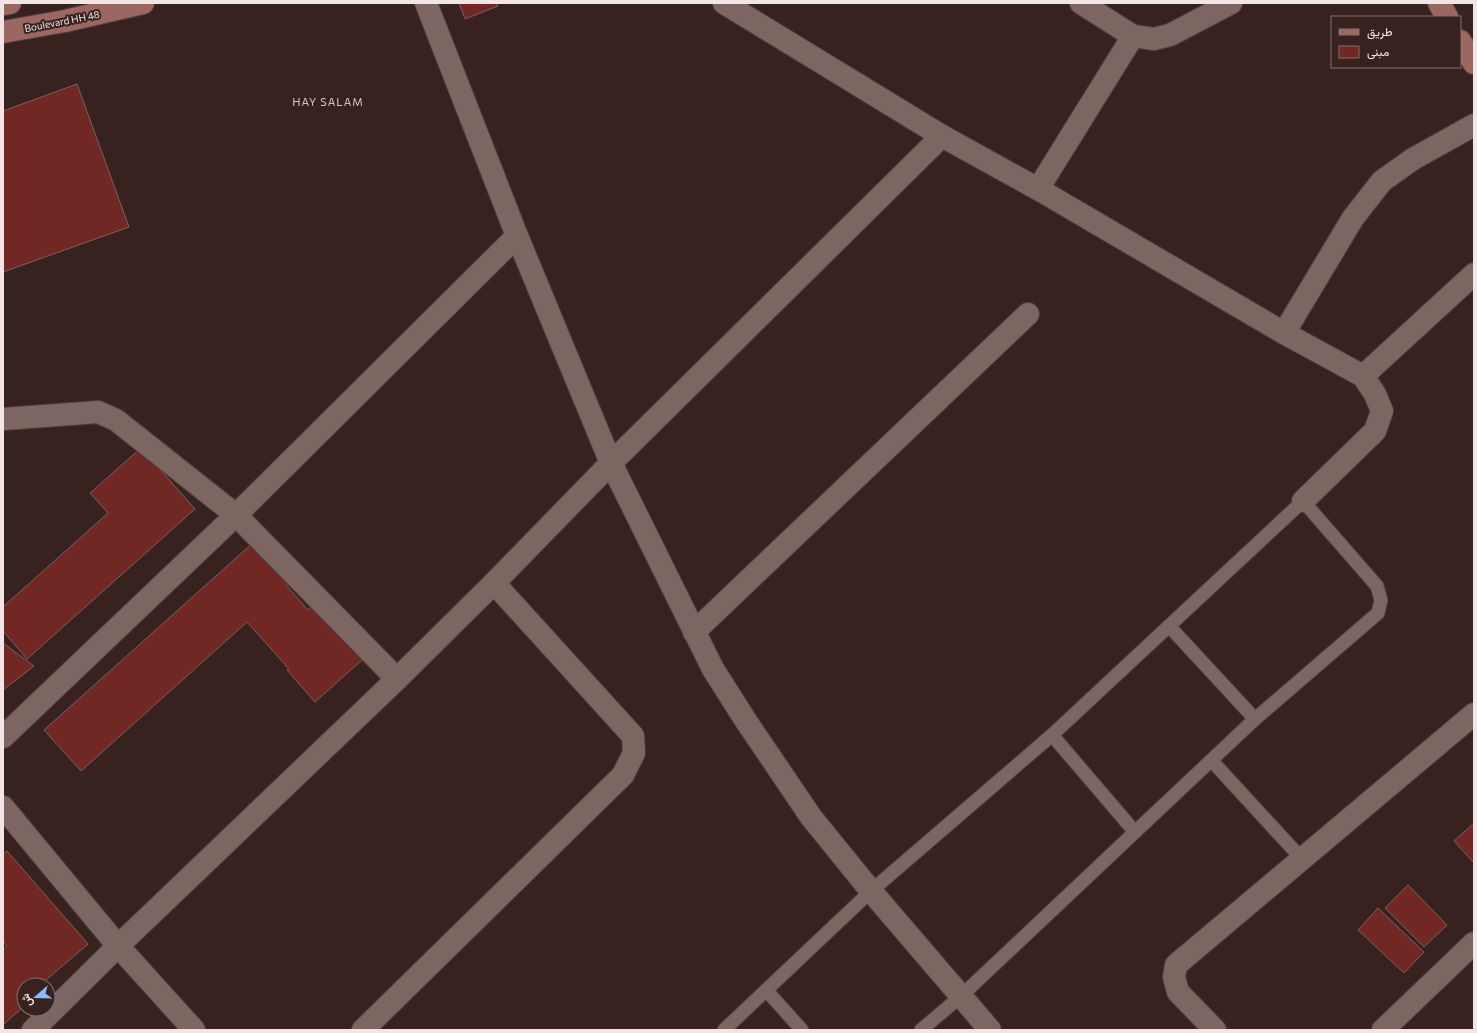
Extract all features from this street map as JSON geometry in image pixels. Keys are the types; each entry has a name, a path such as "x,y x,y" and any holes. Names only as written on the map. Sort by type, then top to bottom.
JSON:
{"street":[{"path":"3,4 10,3"},
{"name":"Boulevard HH 48","path":"3,32 65,21 143,3"},
{"path":"426,3 517,236 611,463 713,669 750,728 811,817 871,892 990,1030"},
{"path":"724,3 942,136 1038,189 1284,333 1363,376 1375,394 1382,411 1375,431 1303,501"},
{"path":"1081,3 1133,36 1154,39 1170,35 1231,3"},
{"path":"1439,3 1446,16"},
{"path":"1038,189 1133,36"},
{"path":"1461,44 1474,63"},
{"path":"1284,333 1353,218 1382,181 1413,159 1474,125"},
{"path":"33,1030 118,946 397,679 494,583 611,463 942,136"},
{"path":"3,737 236,515 517,236"},
{"path":"1363,376 1474,274"},
{"path":"694,632 1028,314"},
{"path":"3,419 98,412 116,420 236,515 397,679"},
{"path":"363,1030 623,775 634,753 633,736 494,583"},
{"path":"1215,1030 1178,992 1174,977 1176,965 1474,714"},
{"path":"3,807 118,946 194,1030"},
{"path":"1383,1030 1474,943"}],"lane":[{"path":"724,1030 871,892 1052,735 1303,501 1377,586 1381,600 1378,613 1256,719 960,996 921,1030"},
{"path":"1169,626 1256,719"},
{"path":"1052,735 1135,832"},
{"path":"1212,761 1302,858"},
{"path":"766,990 802,1030"}],"building":[{"path":"459,3 496,3 498,6 465,19"},
{"path":"77,84 129,227 3,272 3,111"},
{"path":"141,448 195,509 27,659 3,631 3,607 108,513 90,493"},
{"path":"254,542 290,582 286,585 308,610 315,604 363,659 315,702 287,670 289,669 247,622 81,771 44,730"},
{"path":"3,643 34,666 3,690"},
{"path":"1474,823 1474,863 1454,841"},
{"path":"7,851 88,944 49,977 16,977 16,1013 3,1025 3,950 7,946 3,941 3,854"},
{"path":"1408,885 1447,925 1424,947 1385,908"},
{"path":"1378,908 1424,952 1404,973 1358,930"}],"district":[{"name":"HAY SALAM","path":"328,102"}]}
